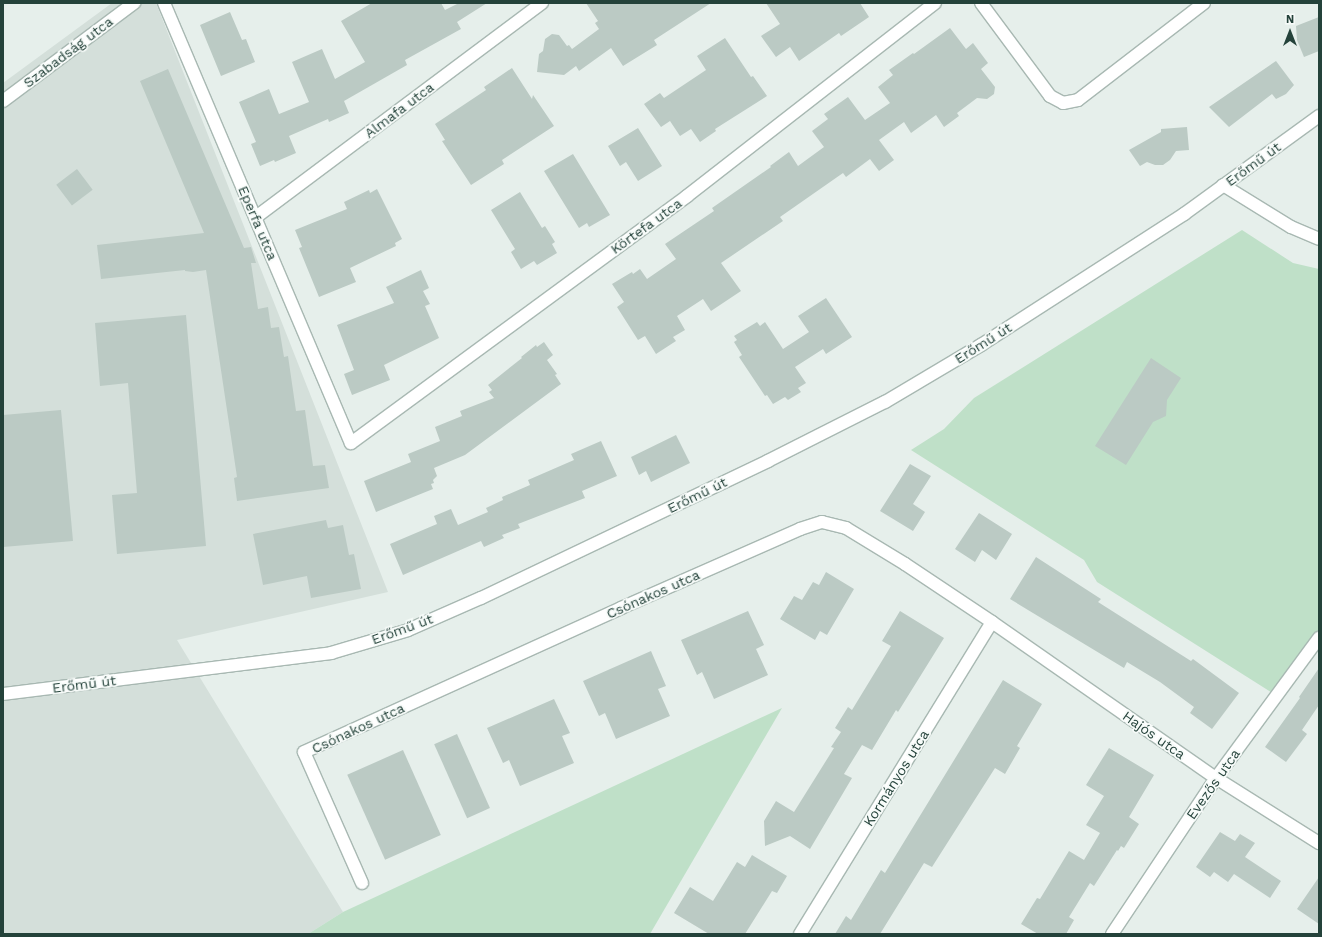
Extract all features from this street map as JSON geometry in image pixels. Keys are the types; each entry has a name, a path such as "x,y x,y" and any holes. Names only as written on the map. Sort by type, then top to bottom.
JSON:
{"street":[{"name":"Szabadság utca","path":"3,101 134,3"},
{"name":"Eperfa utca","path":"164,3 351,443"},
{"name":"Almafa utca","path":"256,217 542,3"},
{"name":"Körtefa utca","path":"351,443 687,196 935,3"},
{"path":"981,3 1050,96 1063,103 1078,100 1204,3"},
{"name":"Erőmű út","path":"3,694 331,653 408,630 481,598 768,461 885,402 1069,290 1184,214 1319,116"},
{"path":"1223,185 1291,227 1319,239"},
{"name":"Csónakos utca","path":"362,883 304,752 800,528 822,522 846,528 905,564 992,622"},
{"name":"Hajós utca","path":"992,622 1216,778 1319,844"},
{"name":"Kormányos utca","path":"800,934 992,622"},
{"name":"Evezős utca","path":"1112,934 1216,778 1319,638"}],"shaded area":[{"path":"112,3 156,3 388,592 177,640 343,912 308,934 3,934 3,83"}],"green space":[{"path":"1242,230 1293,263 1319,269 1319,633 1277,696 1097,582 1084,560 911,450 944,429 974,398"},
{"path":"782,708 650,934 308,934 343,912"}],"building":[{"path":"372,3 441,3 445,10 459,3 487,3 457,22 461,29 405,60 407,65 344,101 349,113 329,122 328,119 289,136 296,153 275,162 274,160 260,166 251,144 256,142 239,102 269,89 279,114 309,102 292,62 322,49 335,79 365,62 341,21"},
{"path":"586,3 711,3 654,40 657,45 623,66 611,48 579,71 576,66 564,75 537,72 539,54 543,51 545,39 552,34 559,35 567,46 569,45 572,49 599,29 595,23 598,21"},
{"path":"766,3 860,3 869,17 841,36 839,33 799,61 790,47 776,57 761,36 780,24"},
{"path":"230,12 242,40 246,39 255,62 221,76 200,25"},
{"path":"1319,17 1319,51 1304,57 1297,40 1296,26"},
{"path":"950,28 966,49 973,43 988,63 981,69 995,87 994,94 987,99 977,98 957,113 959,116 944,127 936,115 911,133 904,122 879,140 894,160 879,171 870,159 846,177 843,173 780,217 783,221 721,263 741,291 711,311 703,299 677,316 685,330 673,337 676,341 656,354 645,336 638,340 617,307 624,302 612,284 640,269 647,279 676,259 665,244 714,211 712,208 771,167 770,166 789,152 798,166 824,147 812,131 828,119 824,114 848,97 865,120 890,103 878,87 893,75 889,70"},
{"path":"725,38 751,77 753,76 767,96 715,129 716,131 700,142 691,129 680,136 670,121 661,127 644,104 660,93 664,98 706,70 697,56"},
{"path":"1276,61 1294,85 1286,94 1276,99 1272,94 1229,127 1209,107"},
{"path":"512,68 532,99 533,95 554,126 502,160 504,164 471,185 442,141 445,140 435,124 486,90 484,87"},
{"path":"168,69 244,248 251,247 256,263 251,263 258,309 268,307 271,328 279,327 284,357 288,356 296,411 305,410 313,466 325,465 329,488 237,501 234,478 237,477 206,270 193,272 185,270 101,279 97,245 204,233 140,81"},
{"path":"1187,127 1189,150 1176,151 1170,160 1163,165 1155,165 1147,162 1140,166 1129,150 1161,132 1161,129"},
{"path":"638,128 662,166 638,181 626,162 620,166 608,146"},
{"path":"573,154 610,215 589,227 587,223 579,228 544,171"},
{"path":"77,169 93,190 72,205 56,185"},
{"path":"377,189 402,239 395,243 396,246 350,268 356,282 319,297 299,248 302,247 295,230 347,209 344,202 369,190 370,193"},
{"path":"520,192 542,228 545,226 555,242 552,244 557,253 537,265 534,261 521,269 511,252 515,249 491,210"},
{"path":"421,270 429,288 423,291 430,304 425,306 439,338 384,365 390,380 352,395 344,374 354,370 337,325 394,303 386,287"},
{"path":"826,298 852,337 826,354 823,349 795,367 806,383 798,388 801,392 788,400 785,397 773,404 767,395 765,396 739,357 742,355 734,342 737,340 734,336 757,322 760,326 765,322 783,349 809,332 798,316"},
{"path":"186,315 206,546 117,554 112,495 137,493 128,383 100,386 95,323"},
{"path":"544,342 553,355 547,360 557,374 555,375 561,384 465,455 434,468 437,476 433,480 434,483 431,484 433,489 376,512 364,481 411,462 408,454 440,441 435,427 462,416 460,411 494,398 489,392 492,390 488,385 536,345 537,347"},
{"path":"1151,358 1181,378 1167,400 1166,416 1153,422 1126,465 1095,446"},
{"path":"61,410 73,541 3,547 3,415"},
{"path":"676,435 690,463 651,482 646,471 639,475 631,457"},
{"path":"601,441 617,476 582,491 585,498 518,524 520,528 502,535 504,538 484,547 481,541 403,575 390,544 437,524 434,516 451,509 458,525 488,512 486,508 503,500 502,497 530,485 528,480 574,460 571,454"},
{"path":"910,464 931,476 913,504 925,512 913,531 880,511"},
{"path":"979,513 1012,534 996,560 982,550 975,562 955,549"},
{"path":"326,520 328,528 343,525 349,555 354,554 361,589 311,598 307,576 263,585 253,534"},
{"path":"1036,557 1101,599 1098,602 1191,661 1193,659 1239,693 1212,729 1190,713 1194,707 1160,682 1127,662 1124,668 1010,599"},
{"path":"826,572 854,589 827,635 820,631 815,640 780,619 794,596 802,600 813,582 819,585"},
{"path":"748,611 764,645 756,649 768,675 714,699 702,672 697,675 681,640"},
{"path":"900,611 944,638 898,712 896,710 872,750 862,745 844,774 852,778 810,849 790,836 765,846 764,821 776,801 794,812 834,748 831,747 841,732 835,728 848,707 852,710 891,646 882,641"},
{"path":"651,651 666,686 658,689 670,716 616,739 605,713 599,716 583,681"},
{"path":"1319,668 1319,705 1302,730 1307,734 1286,762 1265,747 1300,698 1299,697"},
{"path":"1003,680 1042,704 1017,746 1020,748 1005,774 995,768 932,867 924,863 880,934 835,934 846,916 851,920 881,870 885,873"},
{"path":"554,699 570,733 562,736 574,763 520,786 509,760 503,763 487,728"},
{"path":"457,734 490,808 467,818 434,744"},
{"path":"1109,748 1154,775 1129,817 1139,824 1124,848 1121,846 1118,851 1117,850 1094,886 1090,883 1069,917 1074,920 1066,934 1038,934 1021,924 1037,898 1040,899 1069,851 1084,860 1100,833 1086,825 1104,796 1086,785"},
{"path":"403,750 441,835 385,860 347,775"},
{"path":"1220,832 1235,841 1240,834 1255,843 1245,857 1281,881 1270,898 1234,874 1228,882 1214,872 1210,877 1196,867"},
{"path":"752,855 787,876 777,893 772,891 745,934 709,934 674,913 690,887 713,901 737,862 745,867"},
{"path":"1319,877 1319,924 1297,909"}]}
